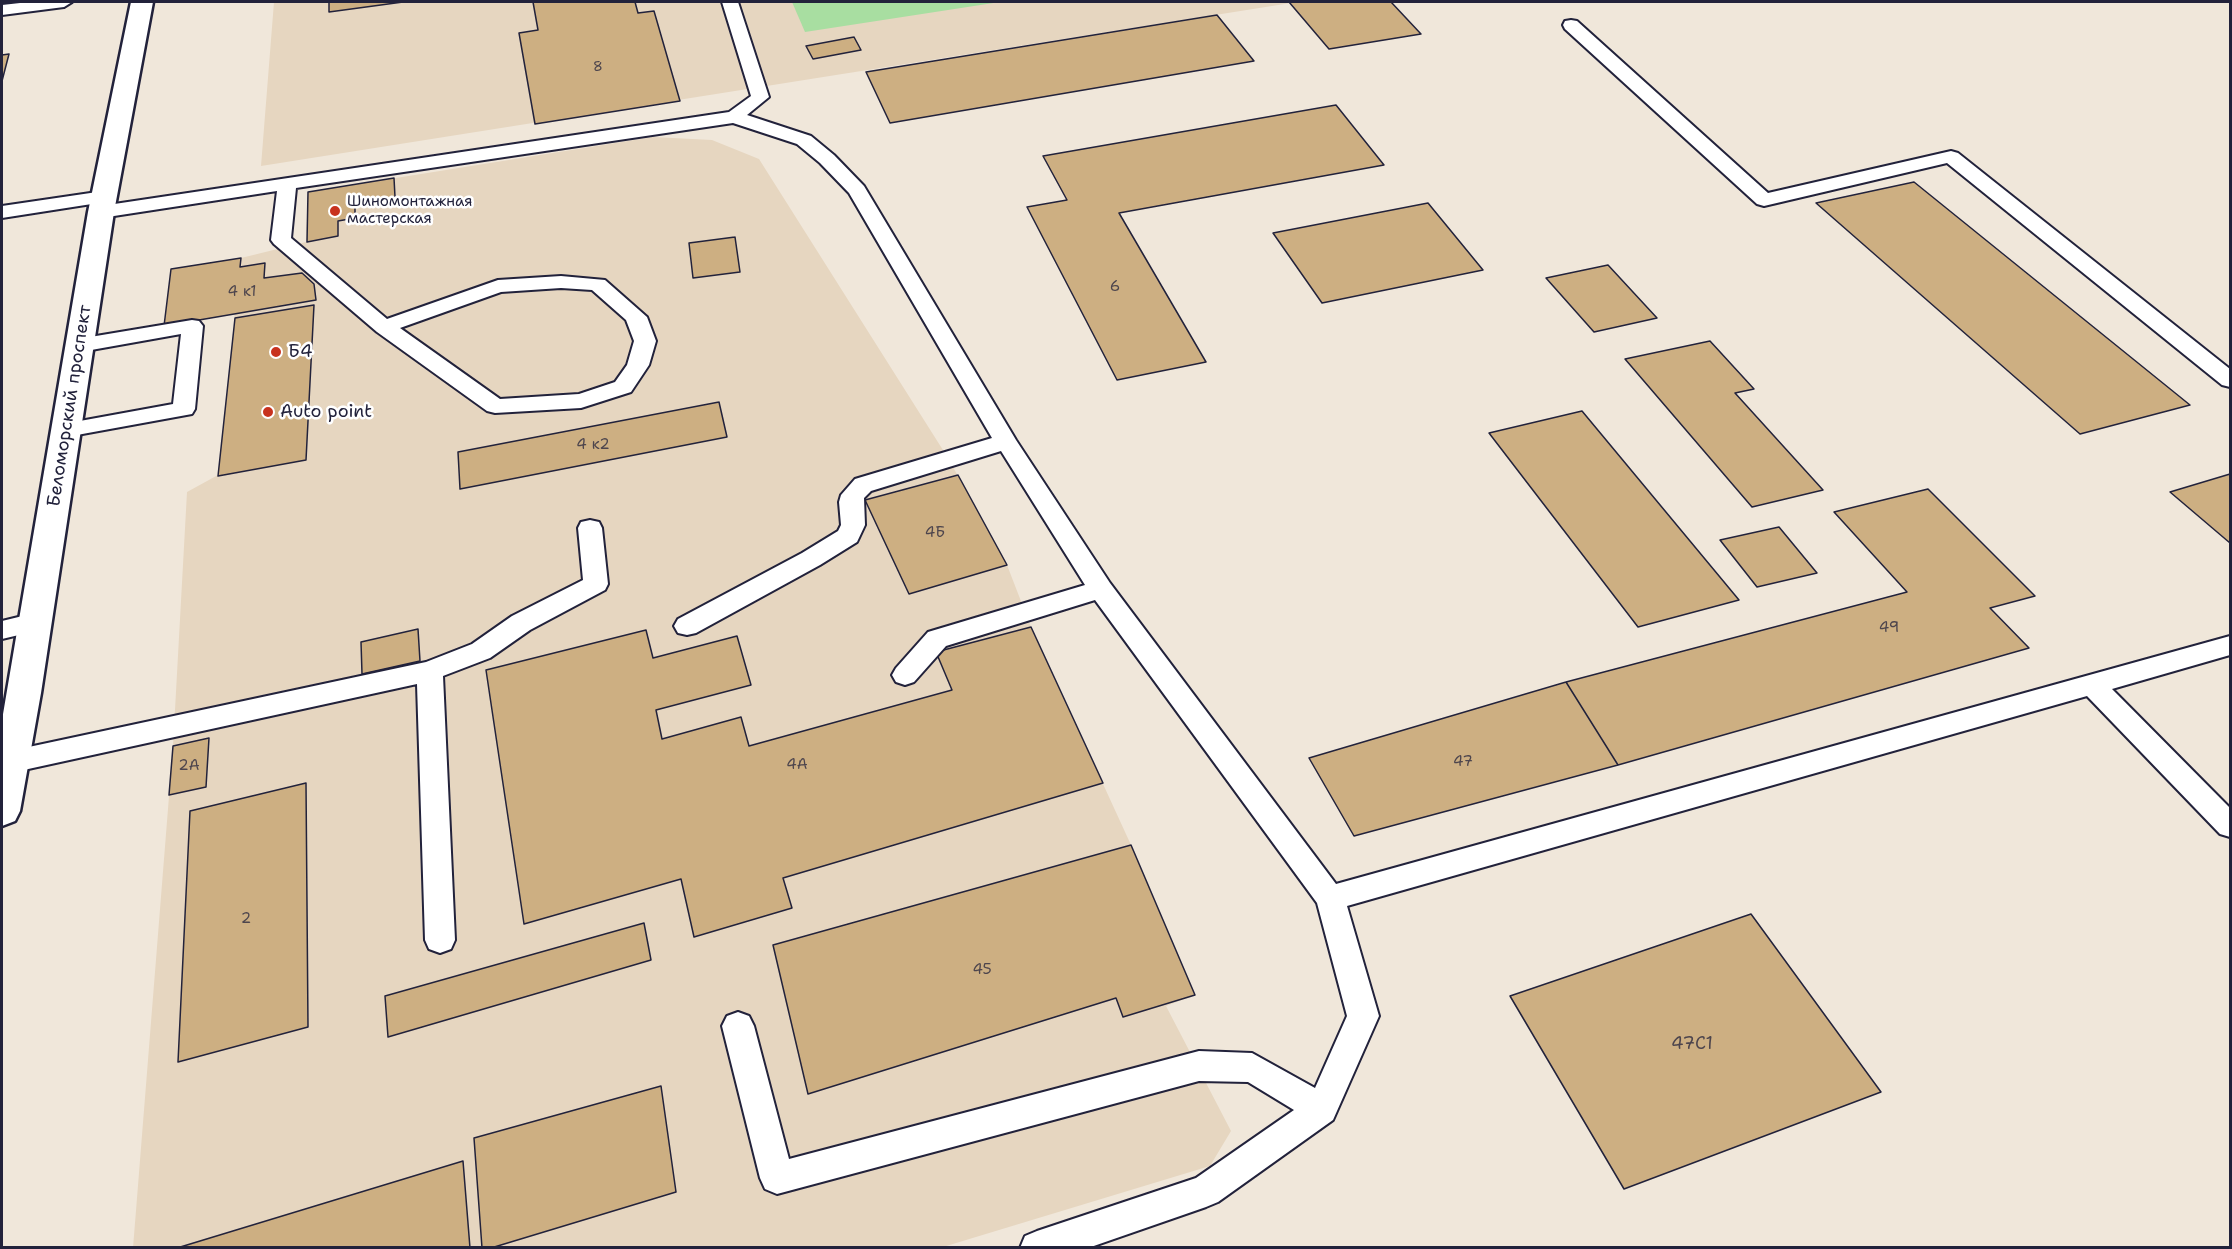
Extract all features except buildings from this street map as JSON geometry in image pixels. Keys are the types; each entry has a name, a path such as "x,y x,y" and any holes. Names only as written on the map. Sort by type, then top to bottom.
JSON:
{"street":[{"name":"Беломорский проспект","path":"2,811 10,762 13,696 35,622 103,204 142,2"}],"lane":[{"path":"2,10 64,2"},
{"path":"729,2 760,96 734,117"},
{"path":"1571,26 1764,200 1952,157 2230,380"},
{"path":"2,212 103,204 287,184 734,117 804,140 827,159 856,190 1006,442 1101,589 1330,898 1363,1016 1322,1109 1206,1191 1037,1248"},
{"path":"287,184 281,240 384,327 495,406 581,401 624,387 638,365 645,341 636,317 598,284 561,282 498,286 384,327"},
{"path":"66,430 184,409 192,326 80,345"},
{"path":"687,626 811,559 848,536 853,525 851,502 853,495 863,485 1006,442"},
{"path":"10,762 430,671 481,651 521,623 596,585 590,528"},
{"path":"905,675 937,639 1101,589"},
{"path":"2,630 35,622"},
{"path":"1330,898 2230,646"},
{"path":"430,671 440,940"},
{"path":"2092,685 2230,826"},
{"path":"738,1026 777,1178 1199,1066 1252,1068 1322,1109"}],"shaded area":[{"path":"274,2 1289,2 1291,3 261,166"},
{"path":"653,137 712,140 759,159 948,458 1007,565 1031,627 1131,845 1195,995 1166,1006 1231,1131 1210,1166 943,1247 133,1248 173,746 187,492 218,475 235,318 234,314 171,269 241,258 306,242 308,192"}],"green space":[{"path":"792,2 1000,2 805,32"}],"place":[{"name":"Шиномонтажная мастерская","path":"335,211"},
{"name":"Б4","path":"276,352"},
{"name":"Auto point","path":"268,412"}]}
